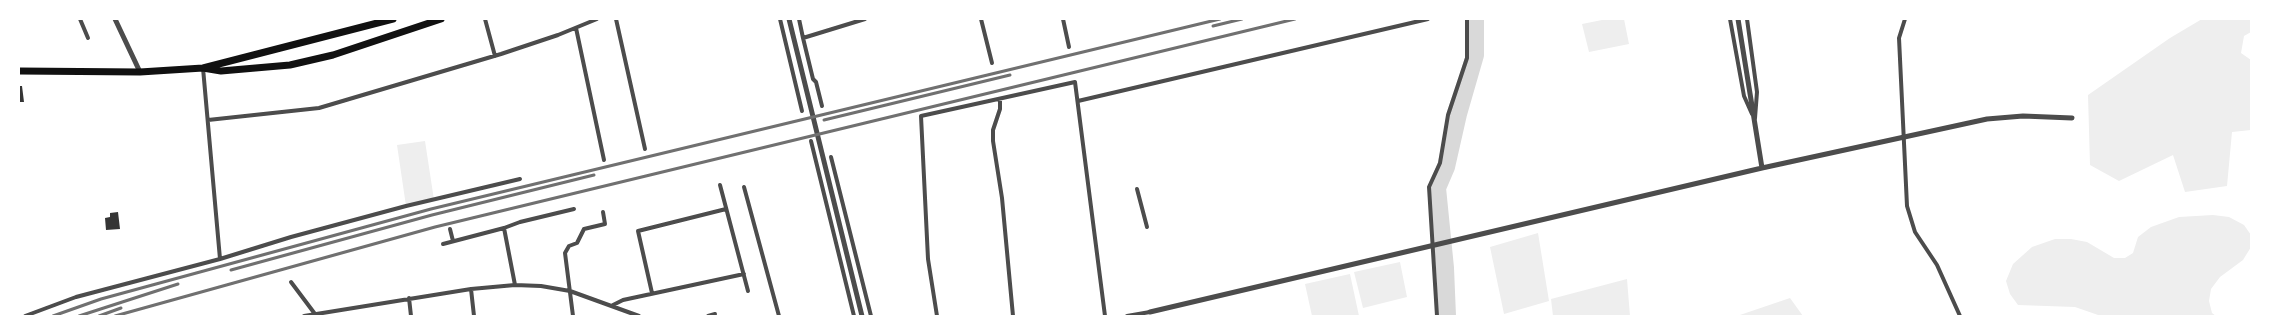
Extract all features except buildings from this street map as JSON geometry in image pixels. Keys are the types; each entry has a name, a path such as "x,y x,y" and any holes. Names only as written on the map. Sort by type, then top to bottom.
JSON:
{"highway":[{"path":"19,71 140,72 203,68 392,19"},
{"path":"203,68 221,71 290,65 333,55 441,19"}],"street":[{"path":"80,19 88,38"},
{"path":"115,19 140,72"},
{"path":"486,19 495,56"},
{"path":"208,120 319,108 495,56 576,28 597,19"},
{"path":"616,19 646,149"},
{"path":"780,19 802,111"},
{"path":"789,19 862,316"},
{"path":"799,19 813,79 816,82 822,106"},
{"path":"803,38 865,19"},
{"path":"981,19 992,63"},
{"path":"1062,19 1069,47"},
{"path":"1078,101 1428,19"},
{"path":"1437,316 1435,246 1429,187 1440,163 1448,115 1467,58 1467,19"},
{"path":"1730,19 1744,96 1755,121"},
{"path":"1738,19 1762,168"},
{"path":"1747,19 1757,92 1755,121"},
{"path":"1905,19 1899,38 1905,137 1907,206 1914,229 1937,265 1960,316"},
{"path":"576,28 604,160"},
{"path":"203,68 220,259"},
{"path":"937,316 928,258 921,116 1075,82 1105,316"},
{"path":"1000,99 993,141 1002,198 1013,316"},
{"path":"1127,316 1447,244 1762,168 1987,118 2023,116 2072,118"},
{"path":"811,142 854,316"},
{"path":"831,157 871,316"},
{"path":"818,173 835,174"},
{"path":"25,316 76,297 220,259 406,206 520,179"},
{"path":"720,185 748,291"},
{"path":"744,187 779,316"},
{"path":"1137,189 1147,228"},
{"path":"443,244 574,209"},
{"path":"652,294 638,231 726,209"},
{"path":"573,316 565,253 569,246 577,243 584,229 606,226 603,212"},
{"path":"504,228 515,285"},
{"path":"450,229 453,241"},
{"path":"613,305 623,300 744,274"},
{"path":"291,282 315,314"},
{"path":"304,316 409,298 471,289 515,285 541,286 570,291 613,305 639,316"},
{"path":"471,289 474,316"},
{"path":"409,298 411,316"},
{"path":"708,316 715,314"}],"shaded area":[{"path":"1607,19 1624,19 1629,44 1589,52 1582,24"},
{"path":"2202,19 2251,19 2251,32 2244,36 2241,53 2251,60 2251,130 2232,132 2227,186 2185,192 2173,155 2119,181 2090,165 2088,95 2170,38"},
{"path":"425,141 434,200 406,206 397,145"},
{"path":"2213,215 2229,217 2244,225 2251,235 2251,247 2243,260 2220,277 2211,289 2209,301 2212,313 2216,316 2101,316 2075,307 2018,305 2010,294 2006,281 2013,264 2032,247 2055,239 2071,239 2087,242 2114,258 2125,258 2133,253 2138,237 2151,227 2179,217"},
{"path":"1538,233 1549,301 1504,314 1490,247"},
{"path":"1400,262 1407,297 1363,308 1354,272"},
{"path":"1350,274 1359,316 1312,316 1305,284"},
{"path":"1627,279 1630,316 1553,316 1551,299"},
{"path":"1790,298 1803,316 1737,316"}],"waterway":[{"path":"1447,316 1445,268 1437,188 1446,167 1458,114 1475,55 1475,19"}],"railway":[{"path":"53,316 101,299 431,209 1220,19"},
{"path":"1213,26 1242,19"},
{"path":"115,316 435,227 1295,19"},
{"path":"824,120 1010,75"},
{"path":"231,270 432,215 594,175"},
{"path":"79,316 178,284"},
{"path":"99,316 121,308"}]}
